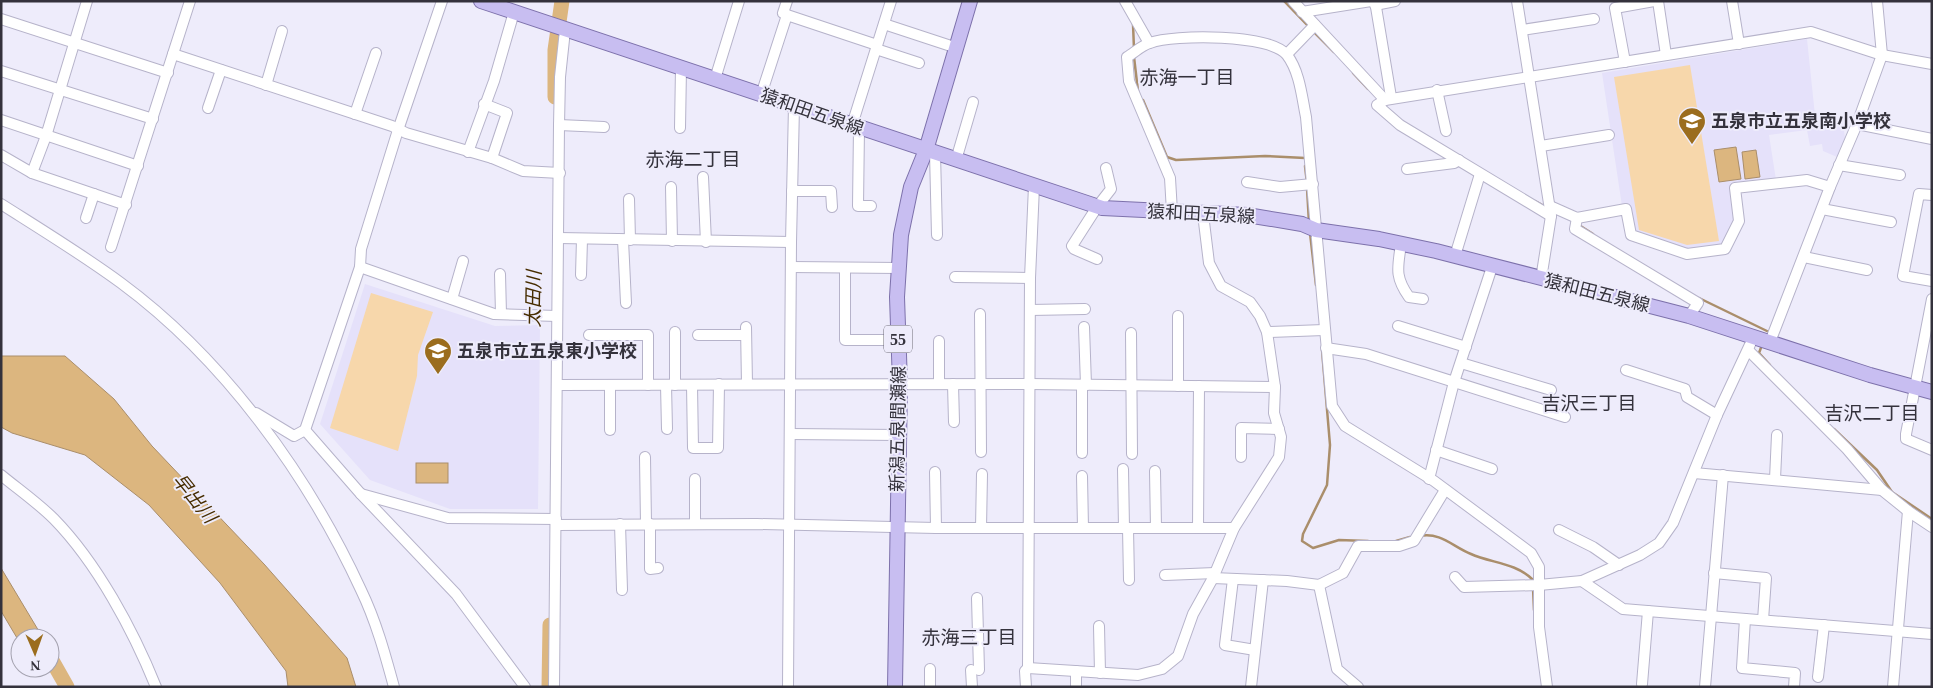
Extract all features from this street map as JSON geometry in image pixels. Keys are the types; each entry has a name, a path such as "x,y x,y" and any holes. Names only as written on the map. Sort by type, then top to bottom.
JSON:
{"main road":[{"name":"猿和田五泉線","path":"481,1 1097,207 1257,217 1302,224 1316,230 1401,244 1689,316 1914,388 1932,392"},
{"name":"新潟五泉間瀬線","path":"895,687 900,384 898,340 901,235 911,187 930,152 970,1"}],"street":[{"path":"32,173 46,136 86,1"},
{"path":"112,247 190,1"},
{"path":"253,411 294,436 305,430 360,267 361,249 398,130 442,1"},
{"path":"715,79 739,1"},
{"path":"787,1 783,13 787,15 919,63"},
{"path":"871,206 858,206 856,126 877,47 892,1"},
{"path":"1125,1 1149,43"},
{"path":"1293,1 1388,99"},
{"path":"1302,12 1395,1"},
{"path":"1517,1 1551,211 1542,279"},
{"path":"1625,62 1615,8 1656,1 1666,55"},
{"path":"1732,1 1739,44"},
{"path":"1770,342 1830,187 1858,124 1882,55 1877,1"},
{"path":"1374,2 1388,99"},
{"path":"468,152 494,81 514,12"},
{"path":"761,95 787,15"},
{"path":"1,19 168,73"},
{"path":"1522,30 1594,19"},
{"path":"884,24 957,48"},
{"path":"1287,54 1315,25"},
{"path":"554,687 553,521 557,385 554,316 559,238 560,29"},
{"path":"266,85 282,30"},
{"path":"1830,187 1807,180 1734,188 1739,221 1725,249 1687,254 1631,236 1626,209 1577,218 1551,211 1480,174 1400,125 1377,105 1388,99 1437,90 1811,32 1882,55 1932,64"},
{"path":"1172,212 1170,178 1129,81 1128,57 1149,43 1172,38 1245,39 1267,44 1287,54 1298,79 1306,117 1332,406 1345,426 1445,490 1531,553 1539,567 1539,627 1547,687"},
{"path":"355,114 376,53"},
{"path":"173,54 398,130 492,158 523,171 560,173"},
{"path":"680,128 681,68"},
{"path":"208,108 221,70"},
{"path":"1,71 153,119"},
{"path":"1437,90 1446,131"},
{"path":"956,160 973,102"},
{"path":"484,104 507,113 492,158"},
{"path":"788,687 791,385 790,242 794,106"},
{"path":"1,120 138,166"},
{"path":"1858,124 1932,139"},
{"path":"559,125 604,127"},
{"path":"1541,146 1609,135"},
{"path":"930,152 937,235"},
{"path":"1,155 32,173 126,205"},
{"path":"1407,169 1454,163 1459,160"},
{"path":"1839,165 1900,175"},
{"path":"1097,258 1074,249 1072,246 1111,189 1106,168"},
{"path":"1455,256 1480,174"},
{"path":"703,177 706,242"},
{"path":"1247,182 1280,187 1313,184"},
{"path":"1026,687 1025,671 1028,668 1030,278 1034,186"},
{"path":"670,187 672,241"},
{"path":"792,191 831,191 832,207"},
{"path":"86,218 94,194"},
{"path":"1932,196 1920,194 1903,276 1932,281"},
{"path":"626,303 626,240 629,199"},
{"path":"1,204 122,284 176,329 253,411 301,482 342,552 375,625 394,687"},
{"path":"1822,209 1891,222"},
{"path":"1028,668 1138,675 1162,669 1178,656 1193,614 1214,576 1234,528 1279,457 1281,437 1274,413 1275,387 1267,332 1260,316 1250,302 1221,286 1209,263 1203,214"},
{"path":"1577,218 1575,229 1698,303 1689,316"},
{"path":"559,238 790,242"},
{"path":"581,275 582,238"},
{"path":"1401,244 1397,274 1400,285 1409,296 1423,299"},
{"path":"1804,257 1867,270"},
{"path":"452,299 463,261"},
{"path":"360,267 500,314 554,316"},
{"path":"791,267 899,268"},
{"path":"1428,479 1454,382 1492,267"},
{"path":"845,268 845,340 898,340"},
{"path":"500,274 500,314"},
{"path":"955,277 1030,278"},
{"path":"1932,299 1906,439 1932,450"},
{"path":"1030,310 1085,309"},
{"path":"980,314 981,452"},
{"path":"1178,316 1178,386"},
{"path":"1398,326 1466,347"},
{"path":"1082,453 1084,327"},
{"path":"1267,332 1324,330"},
{"path":"698,335 746,331 747,384"},
{"path":"666,429 675,332"},
{"path":"1131,333 1132,454"},
{"path":"589,335 648,336 648,385"},
{"path":"1455,577 1464,587 1539,585 1582,581 1619,565 1659,543 1673,523 1717,415 1749,351 1754,336"},
{"path":"939,341 939,384"},
{"path":"1326,348 1366,354 1565,417"},
{"path":"1749,351 1847,449 1882,490 1932,527"},
{"path":"1461,363 1551,390"},
{"path":"1626,370 1685,389 1687,397 1717,415"},
{"path":"692,385 693,448 718,448 718,384"},
{"path":"953,384 954,422"},
{"path":"557,385 1030,384 1275,387"},
{"path":"610,385 610,430"},
{"path":"1198,528 1199,386"},
{"path":"1241,457 1241,428 1279,429"},
{"path":"305,430 360,494 456,594 525,687"},
{"path":"790,434 898,434"},
{"path":"1775,479 1777,435"},
{"path":"1436,450 1492,469"},
{"path":"645,457 650,569 658,568"},
{"path":"1123,469 1129,580"},
{"path":"1155,471 1156,528"},
{"path":"935,472 936,528"},
{"path":"1694,473 1882,490"},
{"path":"1,474 54,519 91,566 120,610 143,653 156,687"},
{"path":"981,528 982,474"},
{"path":"1704,687 1724,475"},
{"path":"1082,476 1083,528"},
{"path":"695,479 695,524"},
{"path":"1165,575 1214,576 1319,585 1343,573 1352,560 1358,546 1399,546 1417,537 1445,490"},
{"path":"360,494 448,518 620,524 936,528 1234,528"},
{"path":"1893,687 1908,511"},
{"path":"620,524 622,590"},
{"path":"1558,530 1593,547 1619,565"},
{"path":"1714,574 1766,578 1763,620"},
{"path":"1233,579 1225,645 1255,650"},
{"path":"1251,687 1263,580"},
{"path":"1582,581 1623,609 1932,634"},
{"path":"1319,585 1337,669 1358,687"},
{"path":"972,687 975,670 977,598"},
{"path":"1642,684 1648,611"},
{"path":"1746,619 1742,668 1794,673 1794,687"},
{"path":"1818,677 1824,625"},
{"path":"1100,626 1100,673"},
{"path":"930,669 930,687"},
{"path":"1076,671 1076,687"}],"shaded area":[{"name":"五泉市立五泉南小学校","path":"1807,39 1816,125 1843,123 1845,138 1837,157 1823,151 1822,144 1810,146 1807,130 1769,135 1776,180 1730,186 1735,220 1722,245 1688,249 1638,234 1622,206 1602,73"},
{"path":"1690,65 1719,241 1687,245 1639,230 1614,77"},
{"name":"五泉市立五泉東小学校","path":"365,284 495,326 540,325 538,509 450,509 370,480 320,424"},
{"path":"371,293 433,312 418,355 417,376 398,451 330,428"}],"water":[{"path":"1736,147 1741,179 1719,182 1714,150"},
{"path":"1756,150 1760,177 1745,179 1742,152"},
{"name":"早出川","path":"1,356 65,356 114,399 152,446 264,564 347,658 356,687 288,687 286,671 220,583 149,505 85,455 12,433 1,427"},
{"path":"416,463 448,463 448,483 416,483"},
{"path":"1,568 37,628 11,628 1,611"}],"waterway":[{"name":"太田川","path":"555,97 555,50 562,1"},
{"path":"1284,1 1309,27"},
{"path":"1133,24 1134,49"},
{"path":"1313,31 1334,52"},
{"path":"1134,57 1138,91"},
{"path":"1353,73 1368,89"},
{"path":"1143,100 1167,157 1176,160 1265,156 1305,158"},
{"path":"1305,166 1307,183"},
{"path":"1307,188 1309,223"},
{"path":"1535,201 1546,207"},
{"path":"1579,225 1593,234"},
{"path":"1310,233 1316,285"},
{"path":"1699,298 1769,332"},
{"path":"1762,345 1759,353 1770,365"},
{"path":"1322,350 1330,445 1327,485 1303,534 1302,541 1313,548 1339,540 1368,541"},
{"path":"1834,429 1877,470 1892,492 1932,519"},
{"path":"1420,536 1427,535 1441,538 1471,554 1511,566 1526,574 1532,579 1532,583"},
{"path":"1396,541 1410,537"},
{"path":"1533,588 1534,610"},
{"name":"太田川","path":"549,687 550,625"},
{"path":"60,675 67,687"}],"place":[{"name":"五泉市立五泉南小学校","path":"1692,145"},
{"name":"五泉市立五泉東小学校","path":"438,375"}],"district":[{"name":"赤海一丁目","path":"1187,77"},
{"name":"赤海二丁目","path":"693,159"},
{"name":"吉沢三丁目","path":"1589,403"},
{"name":"吉沢二丁目","path":"1872,413"},
{"name":"赤海三丁目","path":"969,637"}]}
